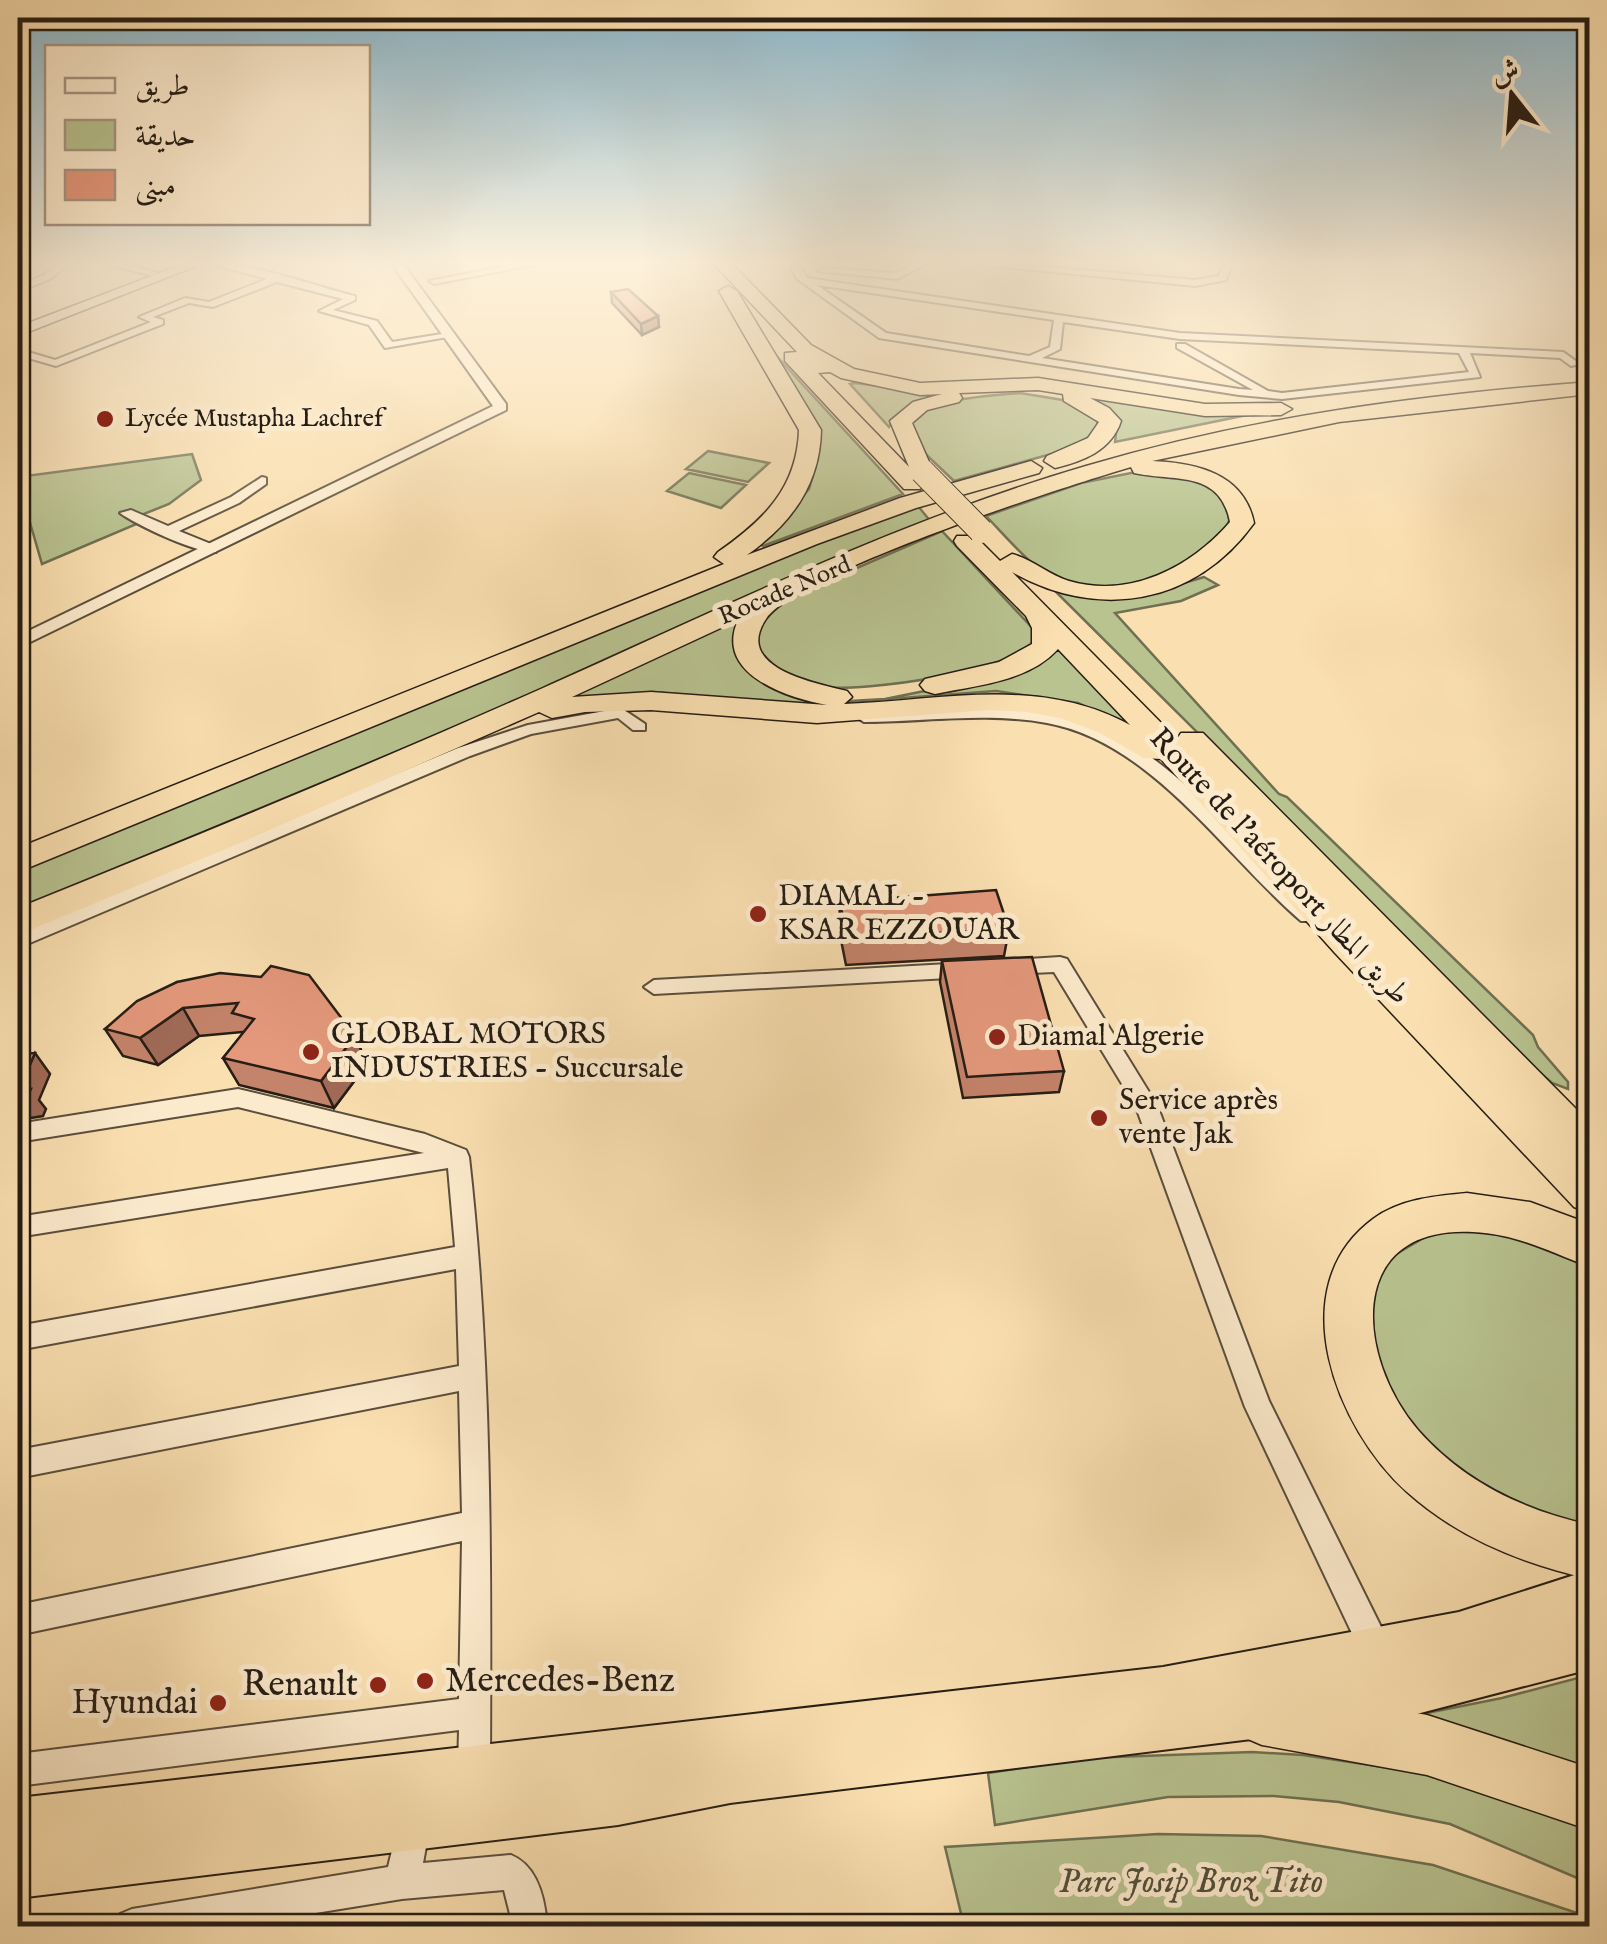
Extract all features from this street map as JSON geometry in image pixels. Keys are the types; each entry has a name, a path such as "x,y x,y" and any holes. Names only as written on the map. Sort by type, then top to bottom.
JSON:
{"highway":[{"path":"634,609 756,538 784,512 803,482 811,452 810,430 766,355"},
{"path":"799,355 974,536"},
{"path":"810,355 917,477"},
{"path":"815,355 848,374 920,388 1038,384 1205,410 1304,409"},
{"name":"Rocade Nord","path":"18,861 634,609 908,503 1053,462 1304,409 1582,371"},
{"name":"Rocade Nord","path":"18,922 461,736 776,594 1006,500 1094,470 1339,416 1590,388"},
{"path":"917,477 901,420 920,406 994,391 1062,394 1085,402 1110,422 1108,434 1098,444 1053,462"},
{"path":"1012,562 1066,589 1098,593 1136,591 1204,563 1242,523 1242,507 1233,494 1204,477 1155,468 1094,470"},
{"name":"Route de l'aéroport طريق المطار","path":"974,536 1012,562 1242,790 1590,1151"},
{"name":"Route de l'aéroport طريق المطار","path":"974,536 1036,610 1114,688 1348,944 1590,1194"},
{"path":"776,594 749,624 749,654 777,680 804,692 832,697 892,694 1018,666 1046,646 1046,628 1036,610"},
{"path":"461,736 534,713 606,701 652,700 818,714 993,700 1070,710 1106,722 1153,750 1228,815"},
{"path":"1590,1247 1562,1231 1505,1214 1442,1212 1400,1226 1370,1247 1351,1282 1346,1322 1356,1376 1382,1424 1420,1469 1470,1509 1528,1537 1590,1552"},
{"path":"18,1825 1066,1705 1378,1655 1459,1637 1590,1594"},
{"path":"18,1872 618,1798 730,1777 1382,1698 1590,1644"},
{"path":"1262,1715 1427,1744 1590,1798"}],"street":[{"path":"27,355 56,363 77,355"},
{"path":"18,644 500,406 462,355"},
{"path":"1001,355 1272,396 1476,375 1465,355"},
{"path":"1028,359 1046,355"},
{"path":"1181,355 1181,382"},
{"path":"1204,355 1272,396"},
{"path":"1544,355 1566,356 1582,371"},
{"path":"166,532 235,500 262,481"},
{"path":"126,512 211,549"},
{"path":"18,941 464,752 528,730 621,713 640,728"},
{"path":"818,714 886,718 1016,715 1066,722 1107,736 1154,770 1270,886 1348,944"},
{"path":"654,987 1060,964 1146,1105 1258,1407 1378,1655"},
{"path":"18,1133 238,1098 425,1143 458,1157"},
{"path":"18,1227 458,1157"},
{"path":"458,1157 468,1256 477,1524 474,1773"},
{"path":"18,1338 468,1256"},
{"path":"18,1464 473,1376"},
{"path":"18,1620 477,1524"},
{"path":"18,1770 472,1713"},
{"path":"402,1882 414,1824"},
{"path":"132,1926 241,1917 402,1882 511,1872 520,1881 530,1926"}],"green space":[{"path":"773,355 903,494 763,546 758,542 809,489 819,452"},
{"path":"850,384 897,388 1034,388 969,390 943,396 920,403 889,427"},
{"path":"1049,390 1257,413 1115,442 1117,425 1078,399"},
{"path":"1020,393 1069,401 1097,419 1098,431 1069,449 954,481 914,443 909,420 921,413 962,399"},
{"path":"708,451 769,463 748,482 686,469"},
{"path":"192,454 201,480 169,504 131,519 139,523 42,564 26,509 18,510 18,477"},
{"path":"1136,472 1202,484 1232,511 1224,531 1208,549 1161,576 1134,584 1082,588 1062,582 1030,561 986,516 1081,483"},
{"path":"689,473 746,485 721,508 667,491"},
{"path":"918,506 931,522 444,732 18,909 18,870 807,547"},
{"path":"942,531 1037,633 1027,647 976,669 842,688 811,685 792,677 753,644 754,630 776,603"},
{"path":"1204,577 1218,585 1181,601 1115,613 1279,794 1287,797 1533,1035 1538,1047 1568,1082 1568,1089 1552,1083 1538,1071 1054,590 1111,597"},
{"path":"749,612 738,626 773,686 814,703 885,699 984,679 1053,639 1139,731 1078,703 996,691 808,705 652,692 552,701"},
{"path":"1473,1227 1526,1233 1589,1261 1589,1534 1454,1476 1371,1374 1364,1306 1381,1263 1432,1233"},
{"path":"1589,1675 1589,1773 1412,1716 1502,1698"},
{"path":"1252,1752 1303,1755 1424,1773 1589,1827 1589,1883 1450,1824 1339,1802 1274,1796 1168,1797 995,1825 988,1773 1087,1758"},
{"name":"Parc Josip Broz Tito","path":"1158,1834 1261,1836 1433,1865 1589,1917 1589,1926 964,1926 945,1847"}],"building":[{"path":"996,890 1009,929 847,938 840,902"},
{"name":"Diamal Algerie","path":"1032,957 1064,1071 967,1077 942,961"},
{"path":"271,966 309,975 355,1036 321,1081 223,1058 254,1019 232,1013 238,1003 183,1008 140,1038 105,1029 137,1001 177,982 220,973 261,977"},
{"path":"35,1053 19,1090 31,1089 28,1096 18,1098 18,1054"}],"place":[{"name":"Lycée Mustapha Lachref","path":"105,419"},
{"name":"DIAMAL - KSAR EZZOUAR","path":"758,914"},
{"name":"Diamal Algerie","path":"997,1037"},
{"name":"GLOBAL MOTORS INDUSTRIES - Succursale","path":"311,1052"},
{"name":"Service après vente Jak","path":"1099,1118"},
{"name":"Mercedes-Benz","path":"425,1681"},
{"name":"Renault","path":"378,1685"},
{"name":"Hyundai","path":"218,1703"}]}
